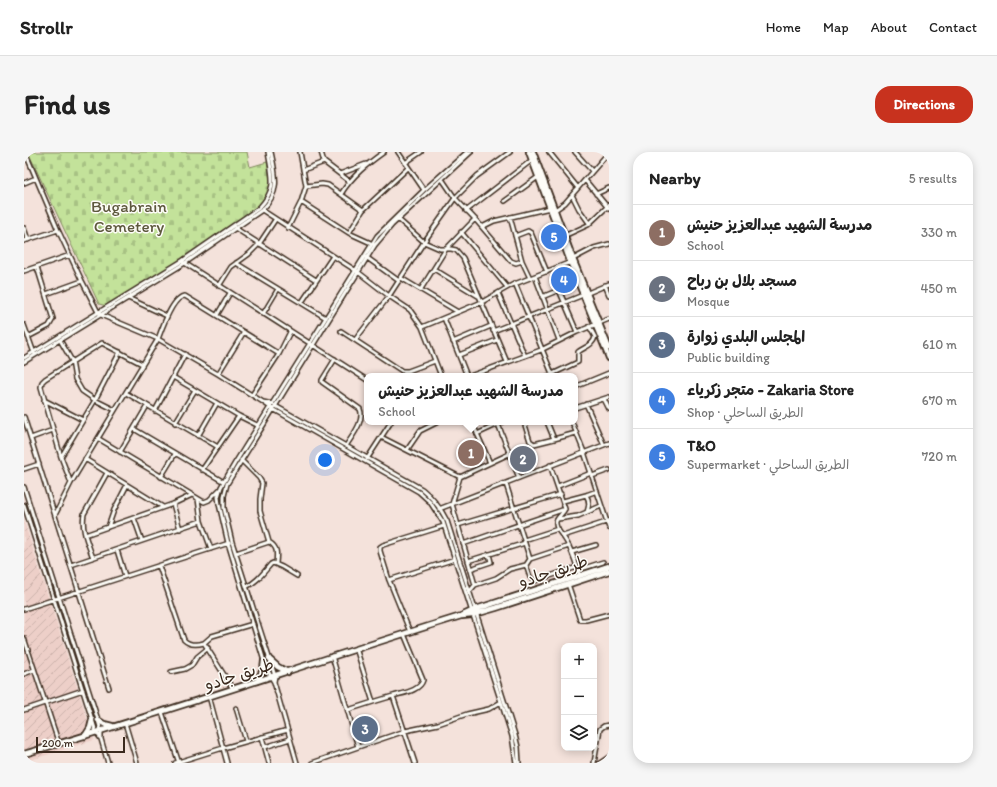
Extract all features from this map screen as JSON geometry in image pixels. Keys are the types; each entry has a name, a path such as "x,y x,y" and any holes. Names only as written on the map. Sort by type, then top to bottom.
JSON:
{"highway":[{"path":"529,152 533,156 585,295 607,340 609,348"},
{"path":"533,156 538,177 564,236 572,261"},
{"path":"598,324 609,358"},
{"name":"طريق جادو","path":"474,612 609,566"},
{"name":"طريق جادو","path":"24,754 288,672 356,648 609,571"},
{"path":"257,681 267,660 288,672"},
{"path":"85,736 95,720 114,727"}],"street":[{"path":"25,152 58,230 98,312 101,315 158,339 263,402 275,406 422,489 434,499 447,521 474,612"},
{"path":"261,209 268,198 272,186 268,152"},
{"path":"24,358 60,340 101,315 261,209 271,199 276,186 271,152"},
{"path":"288,228 301,202 306,186 300,152"},
{"path":"321,152 324,162 349,181"},
{"path":"341,194 349,181 369,162 384,152"},
{"path":"398,152 425,192"},
{"path":"405,163 421,152"},
{"path":"373,244 467,152"},
{"path":"267,660 232,542 224,508 224,496 227,484 383,228 442,179 471,152"},
{"path":"500,152 503,157"},
{"path":"355,340 389,296 455,198 477,176 510,152"},
{"path":"466,211 539,152"},
{"path":"549,152 578,188"},
{"path":"575,152 592,171"},
{"path":"482,227 494,221 552,209 565,203 609,152"},
{"path":"303,170 324,162"},
{"path":"340,174 369,162"},
{"path":"349,233 363,210 408,168"},
{"path":"505,201 538,177"},
{"path":"24,183 36,178"},
{"path":"442,179 455,198 511,261 516,263 522,261"},
{"path":"564,236 586,226 608,207 585,180"},
{"path":"306,186 322,184 328,185 363,210"},
{"path":"596,194 609,188"},
{"path":"572,195 579,209 589,223"},
{"path":"301,202 349,233 373,244"},
{"path":"261,209 275,220 357,271 410,310 422,328 440,373"},
{"path":"510,218 522,261 530,278"},
{"path":"398,219 424,242 436,248 456,250 463,258 507,362"},
{"path":"421,289 446,249 475,219"},
{"path":"219,286 231,267 249,254 259,244 275,220"},
{"path":"234,227 316,280"},
{"path":"24,228 26,240 58,230"},
{"path":"514,236 528,231 531,233 547,272"},
{"path":"461,232 507,287"},
{"path":"422,328 482,302 507,287 572,261 594,248 609,244"},
{"path":"24,271 70,256"},
{"path":"302,302 333,256"},
{"path":"366,257 400,280 421,289 458,312"},
{"path":"183,262 364,378"},
{"path":"24,362 98,312 183,262"},
{"path":"236,263 327,318"},
{"path":"28,338 49,326 52,319 37,267"},
{"path":"434,269 479,296"},
{"path":"534,276 546,309 560,340"},
{"path":"46,294 82,281"},
{"path":"515,284 551,373"},
{"path":"493,331 609,284"},
{"path":"605,285 609,295"},
{"path":"264,314 278,289"},
{"path":"542,297 559,290 577,332"},
{"path":"217,315 230,293"},
{"path":"498,293 525,356"},
{"path":"55,516 71,483 99,439 114,410 126,393 158,339 167,316 178,298 185,296 279,354"},
{"path":"128,298 167,316"},
{"path":"444,318 468,373"},
{"path":"477,373 541,350 589,326 609,320"},
{"path":"24,325 34,354"},
{"path":"453,342 492,326"},
{"path":"556,373 578,362 578,352 592,344 595,337 589,326"},
{"path":"341,331 402,371 408,371 435,361"},
{"path":"218,374 244,332"},
{"path":"252,395 279,354 290,332"},
{"path":"60,340 72,361 75,379 78,386 82,391 95,400 114,410"},
{"path":"459,355 497,340"},
{"path":"71,483 61,457 44,400 41,388 42,382 44,379 102,343 142,364"},
{"path":"99,439 192,496 206,502 221,487 270,405 311,344"},
{"path":"61,457 95,400 120,352"},
{"path":"155,411 185,354"},
{"path":"335,359 322,382 361,411 358,425 346,446"},
{"path":"578,385 609,373"},
{"path":"173,377 258,426"},
{"path":"175,423 195,390"},
{"path":"126,393 218,447"},
{"path":"578,407 609,397"},
{"path":"604,399 609,409"},
{"path":"44,400 83,420"},
{"path":"198,436 217,403"},
{"path":"586,404 604,445"},
{"path":"270,405 273,409 419,492 436,510 444,526 474,612 513,741 516,763"},
{"path":"120,452 147,406"},
{"path":"202,470 239,416"},
{"path":"24,417 109,688"},
{"path":"366,462 389,425"},
{"path":"407,450 420,430 431,425"},
{"path":"473,425 490,463"},
{"path":"477,434 496,425"},
{"path":"498,425 519,478"},
{"path":"525,425 532,443 576,433"},
{"path":"548,425 554,439"},
{"path":"573,425 584,452 609,528"},
{"path":"134,429 224,482"},
{"path":"31,438 53,430"},
{"path":"381,436 460,477"},
{"path":"436,510 609,443"},
{"path":"161,477 175,454"},
{"path":"475,585 452,504 460,477 509,454"},
{"path":"85,459 164,507"},
{"path":"241,460 262,483 260,511 269,542 273,544 277,552 276,564"},
{"path":"24,469 39,464"},
{"path":"550,465 565,509 556,522 558,529 572,552 580,576"},
{"path":"558,486 609,470"},
{"path":"93,558 83,528 84,514 107,472"},
{"path":"506,484 530,559"},
{"path":"108,526 114,510 127,485"},
{"path":"24,487 95,720"},
{"path":"221,487 218,497 228,543 253,624 273,676 297,763"},
{"path":"563,501 597,491"},
{"path":"458,525 561,494"},
{"path":"586,495 589,500 587,512"},
{"path":"85,535 192,496"},
{"path":"198,499 201,522 211,549"},
{"path":"172,504 180,529"},
{"path":"24,505 83,690 99,731 108,763"},
{"path":"557,519 578,516 601,506"},
{"path":"464,544 565,509"},
{"path":"604,511 609,509"},
{"path":"134,518 142,541"},
{"path":"71,565 201,522"},
{"path":"563,536 608,522"},
{"path":"410,632 389,580 380,548 383,545 444,526"},
{"path":"468,561 558,529"},
{"path":"24,609 232,542"},
{"path":"236,553 269,542"},
{"path":"572,552 596,545"},
{"path":"469,592 475,585 496,578 510,569 526,565 530,559 569,546"},
{"path":"117,550 125,576"},
{"path":"470,569 491,562 489,554"},
{"path":"389,580 455,559"},
{"path":"526,565 530,577 535,581 577,568 603,562"},
{"path":"242,588 257,580 271,564 276,564 297,576"},
{"path":"159,566 184,640 191,645 204,642 212,636 253,624"},
{"path":"568,584 580,620 586,620 609,614"},
{"path":"348,710 417,688 422,684 423,680 404,634"},
{"path":"24,638 59,744"},
{"path":"204,642 233,689"},
{"path":"171,672 185,669 192,665 197,657 208,648"},
{"path":"356,648 373,702"},
{"path":"332,656 358,747"},
{"path":"24,674 34,670"},
{"path":"24,710 83,690"},
{"path":"209,696 227,763"},
{"path":"393,696 415,763"},
{"path":"312,763 405,731 438,724 467,714 489,709 502,702"},
{"path":"502,702 517,741 520,762"},
{"path":"236,708 246,741"},
{"path":"162,712 177,763 246,741 288,730"},
{"path":"125,723 137,763"},
{"path":"594,763 600,729 609,725"},
{"path":"262,737 269,763"},
{"path":"264,747 290,739"},
{"path":"600,763 609,757"}],"shaded area":[{"path":"24,521 94,740 24,762"}],"green space":[{"name":"Bugabrain Cemetery","path":"28,152 247,152 250,167 267,162 271,186 269,193 261,206 184,258 107,306 99,304"}],"place":[{"name":"T&O","path":"554,237"},
{"name":"متجر زكرياء - Zakaria Store","path":"564,280"},
{"name":"مدرسة الشهيد عبدالعزيز حنيش","path":"471,453"},
{"name":"مسجد بلال بن رباح","path":"523,459"},
{"name":"المجلس البلدي زوارة","path":"365,729"}]}
